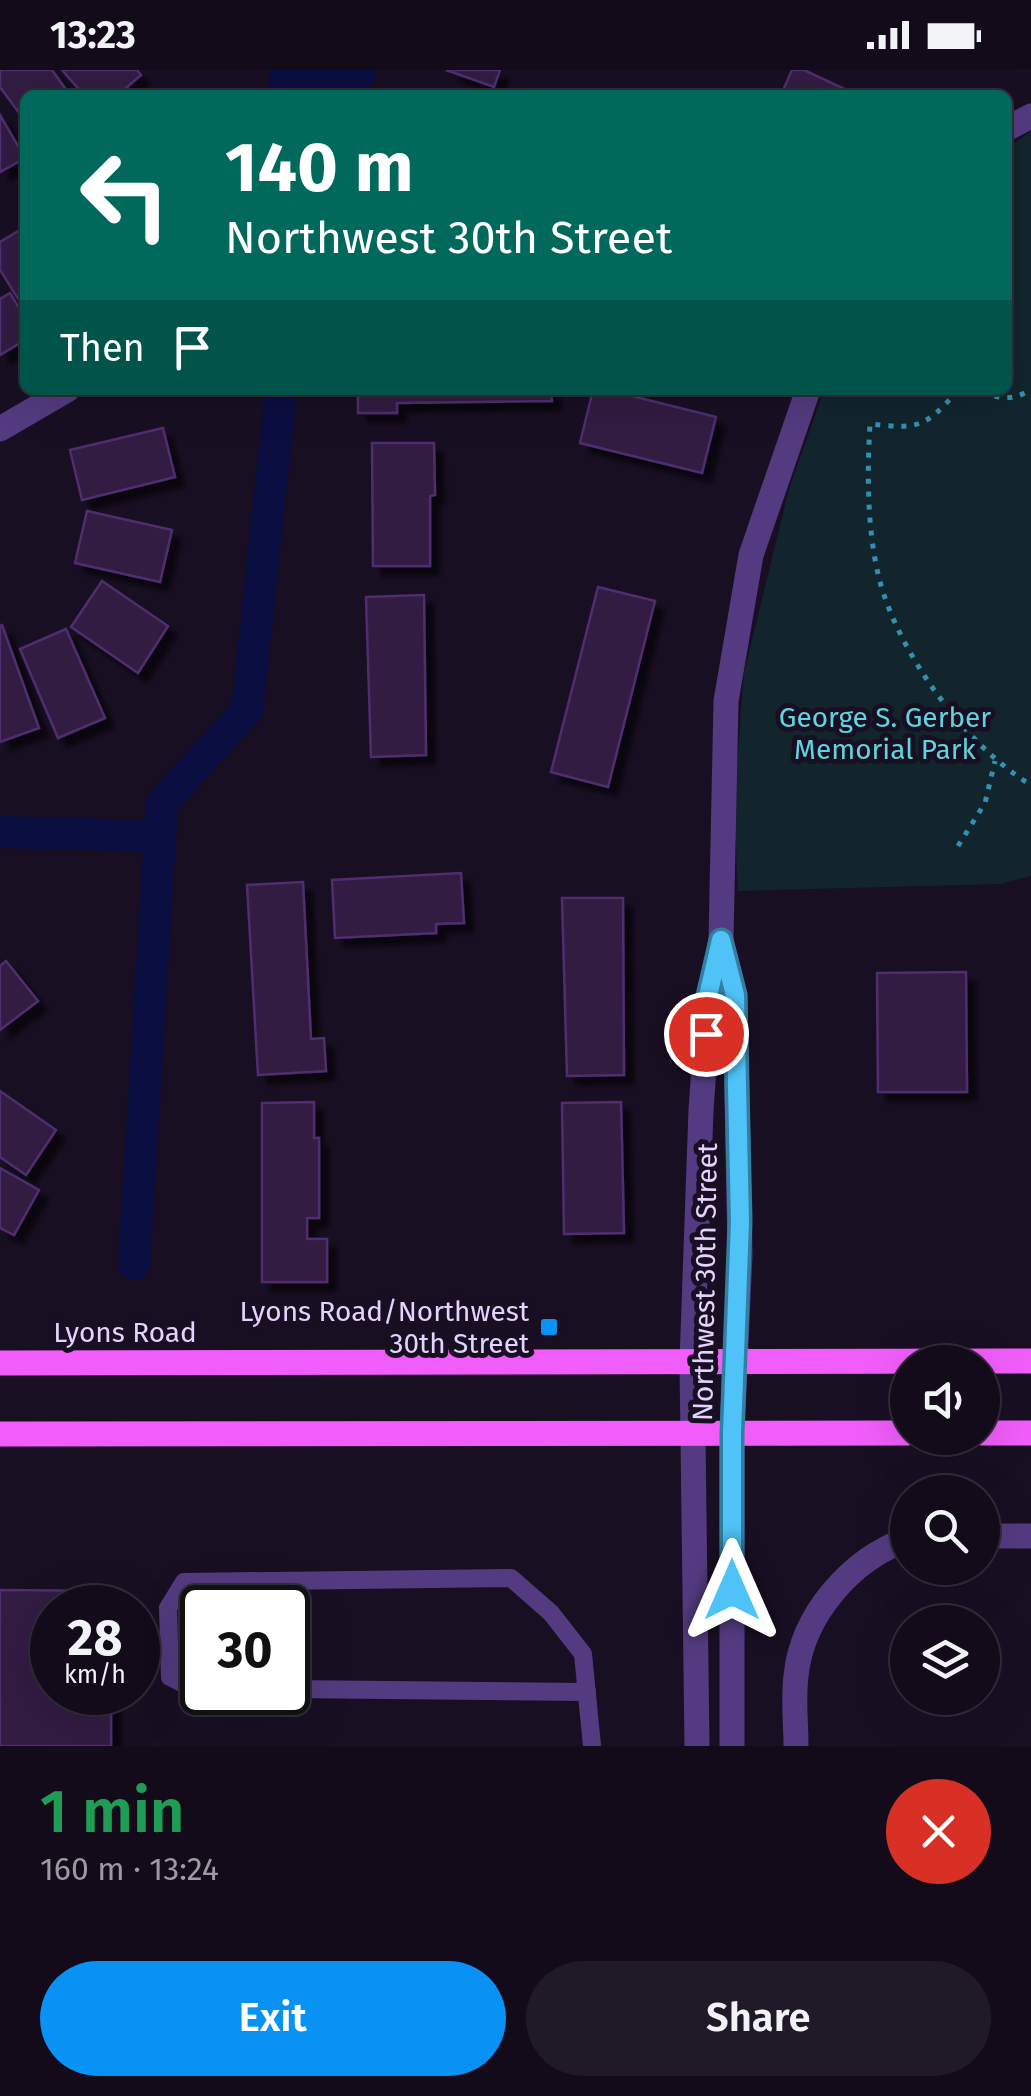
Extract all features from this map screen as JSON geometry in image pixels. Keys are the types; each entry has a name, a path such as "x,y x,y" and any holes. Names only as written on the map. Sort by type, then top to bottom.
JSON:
{"main road":[{"name":"Lyons Road","path":"0,1362 1031,1361"},
{"path":"0,1434 890,1433"},
{"path":"1000,1433 1031,1433"}],"street":[{"path":"0,429 58,395"},
{"name":"Northwest 30th Street","path":"697,1746 692,1362 708,996 721,940 726,701 751,555 806,395"},
{"name":"Northwest 30th Street","path":"721,940 735,995 740,1255 732,1433 732,1746"},
{"path":"1000,1536 1031,1536"},
{"path":"796,1746 796,1675 808,1631 827,1599 854,1570 890,1545"}],"lane":[{"path":"182,1585 511,1578 550,1614 583,1654 592,1746"},
{"path":"180,1588 168,1608 170,1676 180,1681"},
{"path":"310,1689 587,1692"}],"path":[{"path":"990,395 1006,398 1031,389"},
{"path":"953,395 927,422 897,428 870,424 870,519 879,580 899,630 946,704 996,761 1031,785"},
{"path":"958,846 986,803 996,761"}],"green space":[{"name":"George S. Gerber Memorial Park","path":"1031,131 1031,876 1000,884 738,891 734,805 744,673 789,489 822,395 1012,395 1012,145"}],"shaded area":[{"path":"270,70 378,70 369,90 268,90"}],"building":[{"path":"0,70 52,70 66,90 20,90 20,114 0,87"},
{"path":"62,70 137,70 141,75 124,90 80,90"},
{"path":"446,70 500,70 494,87"},
{"path":"792,70 804,70 847,90 783,90"},
{"path":"0,115 20,149 20,161 0,172"},
{"path":"20,230 20,302 0,270 0,242"},
{"path":"10,293 20,310 20,343 0,355 0,299"},
{"path":"358,395 551,395 552,401 397,403 397,413 358,413"},
{"path":"592,395 628,395 716,417 702,473 580,443"},
{"path":"163,428 175,477 82,500 70,450"},
{"path":"372,443 434,443 430,566 373,566"},
{"path":"87,511 172,530 160,582 75,563"},
{"path":"102,581 168,626 138,673 71,627"},
{"path":"598,587 655,601 608,787 551,772"},
{"path":"424,595 426,755 371,757 366,597"},
{"path":"0,626 39,728 0,742"},
{"path":"66,629 105,718 58,738 20,649"},
{"path":"461,873 464,923 436,924 436,933 335,938 332,880"},
{"path":"303,882 311,1039 324,1038 326,1071 258,1075 247,885"},
{"path":"562,898 623,898 624,1075 567,1076"},
{"path":"6,961 38,1001 0,1030 0,966"},
{"path":"966,972 967,1092 878,1092 877,973"},
{"path":"0,1091 56,1130 26,1175 0,1157"},
{"path":"314,1102 314,1138 319,1138 319,1218 307,1218 307,1239 327,1239 327,1282 262,1282 262,1103"},
{"path":"621,1102 624,1233 564,1234 562,1103"},
{"path":"0,1168 39,1190 14,1235 0,1228"},
{"path":"0,1590 30,1590 30,1715 111,1715 111,1746 0,1746"}],"waterway":[{"path":"134,1264 162,803 247,710 280,395"},
{"path":"0,832 160,836"}],"place":[{"name":"Lyons Road/Northwest 30th Street","path":"549,1327"}],"route":[{"path":"706,1034 708,996 721,940 735,995 740,1222 732,1433 732,1590"}]}
